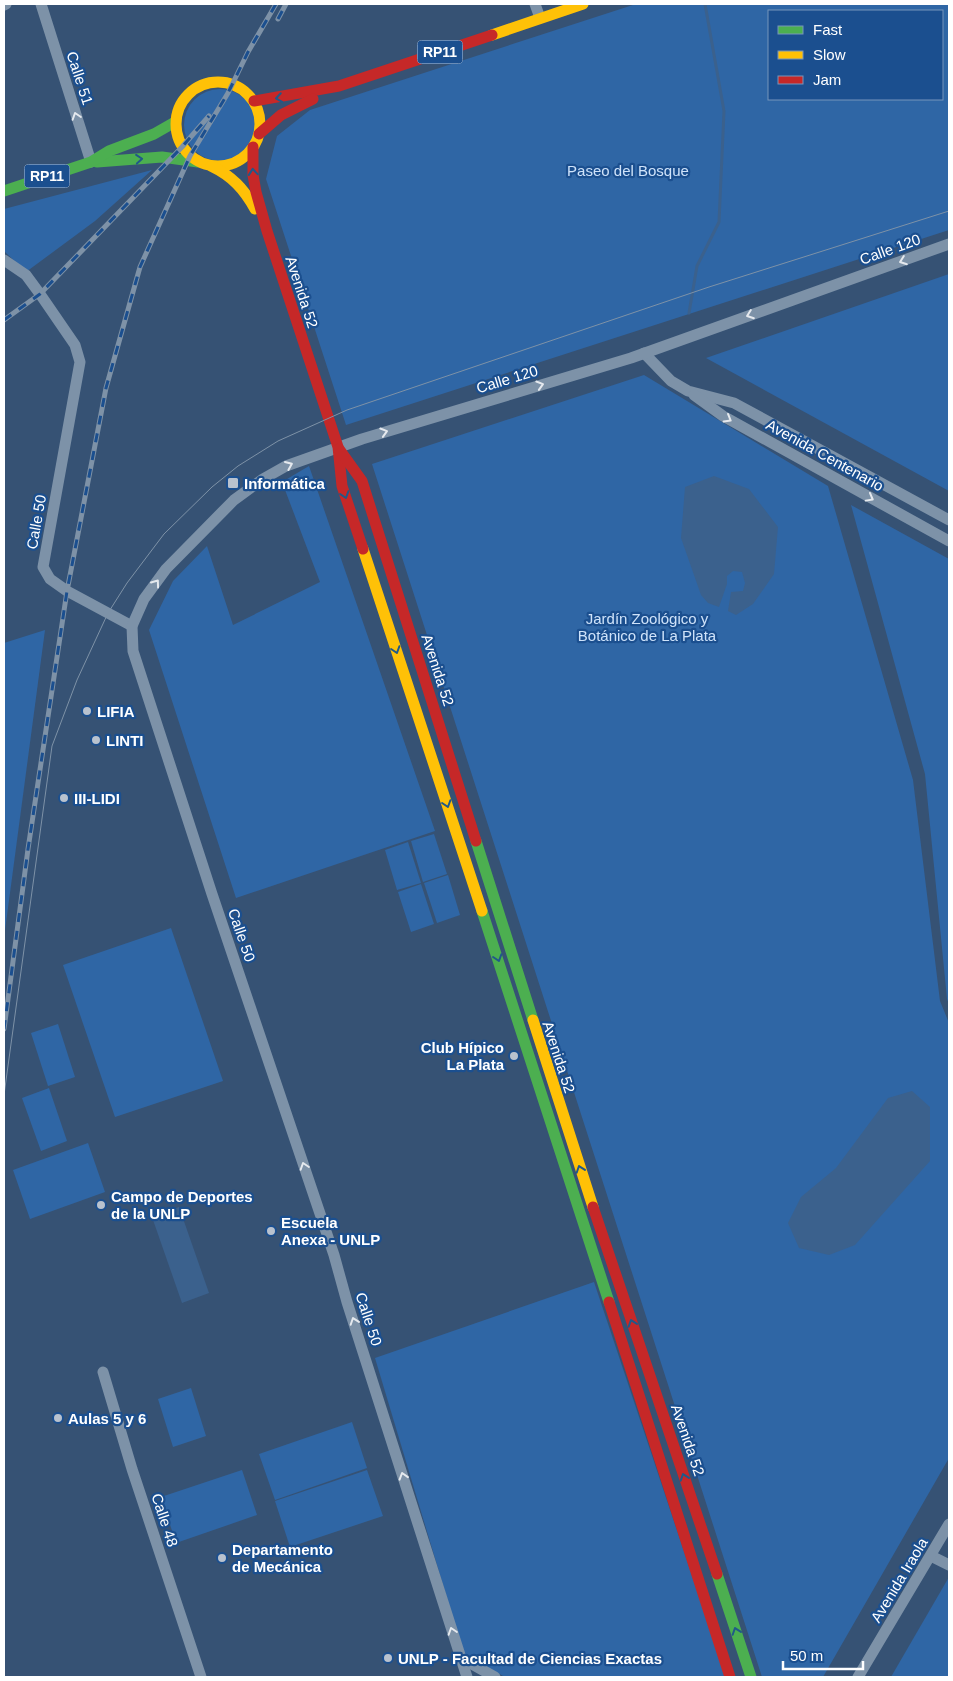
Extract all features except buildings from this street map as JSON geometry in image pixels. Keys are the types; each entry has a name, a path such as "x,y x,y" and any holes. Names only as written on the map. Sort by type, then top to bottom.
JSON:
{"main road":[{"name":"RP11","path":"91,162 162,157 198,162 211,166 227,165 242,158 253,147 259,134 260,122 254,101 339,86 583,4"},
{"path":"176,122 180,106 190,92 204,84 217,82 232,84 241,88 254,101"},
{"name":"RP11","path":"259,134 281,115 339,86"},
{"name":"RP11","path":"4,191 91,162 176,122 177,136 182,147 198,162"},
{"name":"Avenida 52","path":"253,147 253,175 267,230 338,447 342,486 549,1115 730,1677"},
{"name":"Avenida 52","path":"211,166 228,174 236,181 245,192 267,230"},
{"name":"Avenida 52","path":"338,447 362,481 564,1120 751,1677"}],"street":[{"name":"Calle 51","path":"40,4 91,162"},
{"path":"535,4 540,18"},
{"name":"Calle 120","path":"132,626 144,598 166,569 234,500 263,479 286,466 338,447 631,358 949,244"},
{"name":"Calle 50","path":"4,260 26,275 75,345 80,362 43,566 50,579 132,626 133,651 212,894 331,1246 347,1302 467,1677"},
{"name":"Avenida Centenario","path":"644,353 671,381 723,416 949,541"},
{"path":"688,391 734,403 949,520"},
{"name":"Calle 48","path":"103,1372 132,1469 201,1677"},
{"name":"Avenida Iraola","path":"858,1677 949,1524"},
{"path":"931,1556 949,1565"},
{"path":"461,1658 495,1677"}],"green space":[{"name":"Paseo del Bosque","path":"636,4 949,4 949,230 346,425 266,179 277,136 310,110"},
{"path":"220,89 240,95 250,105 256,125 250,145 240,155 220,161 200,155 190,145 184,125 190,105 200,95"},
{"path":"152,170 95,221 26,272 4,251 4,209"},
{"path":"949,274 949,491 706,358"},
{"name":"Jardín Zoológico y Botánico de La Plata","path":"644,375 828,486 913,780 940,1001 949,1023 949,1458 823,1677 762,1677 372,464"},
{"path":"309,466 435,831 236,898 149,630 173,581 207,546 233,625 320,582 282,482"},
{"path":"851,505 949,559 949,1004 925,774"},
{"path":"45,630 4,938 4,643"},
{"path":"434,834 447,874 423,882 411,841"},
{"path":"408,842 421,883 397,890 385,850"},
{"path":"448,875 460,915 437,923 424,883"},
{"path":"421,884 434,924 411,932 398,892"},
{"path":"171,928 223,1081 115,1117 63,965"},
{"path":"58,1024 75,1077 48,1086 31,1033"},
{"path":"49,1088 67,1141 41,1151 22,1098"},
{"path":"88,1143 105,1192 30,1219 13,1170"},
{"path":"594,1282 726,1677 505,1677 464,1655 375,1358"},
{"path":"191,1388 206,1436 173,1447 158,1399"},
{"path":"352,1422 367,1468 275,1500 259,1454"},
{"path":"242,1470 257,1515 176,1543 161,1497"},
{"path":"367,1470 383,1516 290,1547 275,1501"},
{"path":"949,1577 949,1677 891,1677"}],"shaded area":[{"path":"714,476 749,489 778,527 774,574 753,604 736,615 728,611 731,592 743,591 745,583 742,572 733,571 727,576 727,584 719,607 708,603 701,595 681,538 685,487"},
{"path":"912,1091 930,1107 930,1161 855,1245 829,1255 799,1248 788,1223 801,1197 836,1168 888,1098"},
{"path":"179,1207 209,1293 182,1303 152,1217"}],"waterway":[{"path":"689,313 697,266 719,222 724,111 705,4"}],"tram line":[{"path":"4,1095 52,746 77,680 108,613 127,583 164,534 212,487 238,466 278,441 347,410 709,287 949,211"}],"railway":[{"path":"4,1029 28,849 67,591 106,388 140,267 190,156 228,93 248,52 276,4"},
{"path":"278,19 286,4"},
{"path":"4,320 40,294 182,147 209,116"}],"traffic: fast":[{"path":"4,191 91,162 109,151 154,134 175,122"},
{"path":"97,162 162,157 198,162"},
{"path":"476,841 533,1020"},
{"path":"482,911 609,1302"},
{"path":"717,1574 751,1677"}],"traffic: slow":[{"path":"492,35 583,4"},
{"path":"218,82 234,85 248,94 257,108 260,124 257,140 248,154 234,163 218,166 202,163 188,154 179,140 176,124 179,108 188,94 202,85 218,82"},
{"path":"211,166 237,184 255,209"},
{"path":"363,549 482,911"},
{"path":"533,1020 593,1207"}],"traffic: jam":[{"path":"254,101 339,86 492,35"},
{"path":"259,134 281,115 313,99"},
{"path":"253,147 253,175 256,192 338,447 342,486 363,549"},
{"path":"339,449 362,481 476,841"},
{"path":"593,1207 717,1574"},
{"path":"609,1302 730,1677"}],"place":[{"name":"Informática","path":"233,483"},
{"name":"LIFIA","path":"87,711"},
{"name":"LINTI","path":"96,740"},
{"name":"III-LIDI","path":"64,798"},
{"name":"Club Hípico La Plata","path":"514,1056"},
{"name":"Campo de Deportes de la UNLP","path":"101,1205"},
{"name":"Escuela Anexa - UNLP","path":"271,1231"},
{"name":"Aulas 5 y 6","path":"58,1418"},
{"name":"Departamento de Mecánica","path":"222,1558"},
{"name":"UNLP - Facultad de Ciencias Exactas","path":"388,1658"}]}
